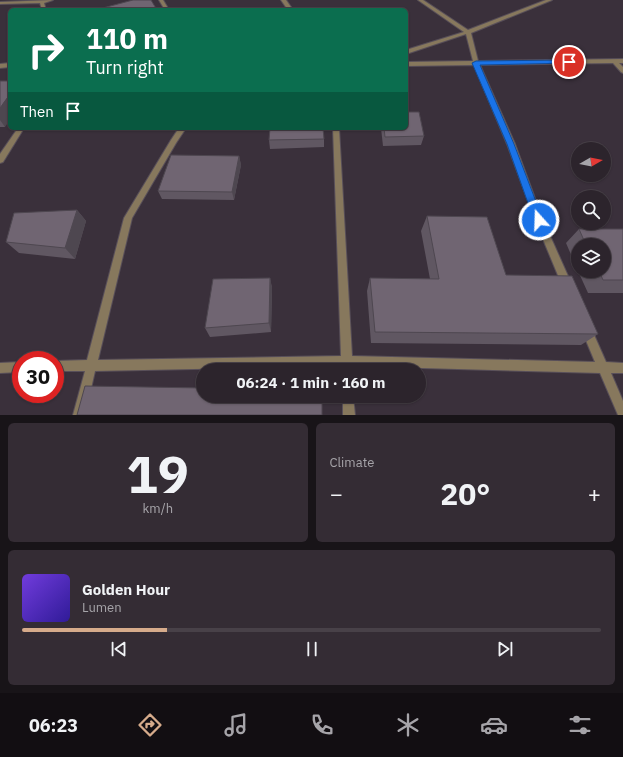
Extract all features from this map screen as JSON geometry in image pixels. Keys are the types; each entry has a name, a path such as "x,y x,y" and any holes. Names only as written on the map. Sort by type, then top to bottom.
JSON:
{"street":[{"path":"0,3 51,0"},
{"path":"283,0 289,8"},
{"path":"420,0 468,32 476,63 510,144 539,220 569,290"},
{"path":"408,51 468,32 550,0"},
{"path":"615,61 623,71"},
{"path":"408,64 623,61"},
{"path":"0,160 20,130"},
{"path":"79,415 128,218 182,130"},
{"path":"336,130 347,363"},
{"path":"584,326 623,414"},
{"path":"64,366 196,365"},
{"path":"426,366 623,368"},
{"path":"0,368 12,367"},
{"path":"348,403 349,415"}],"building":[{"path":"133,0 151,0 156,8 103,8"},
{"path":"0,81 8,81 8,97 0,108"},
{"path":"408,112 419,112 424,136 385,137 384,130 408,130"},
{"path":"270,130 323,130 324,139 269,140"},
{"path":"171,155 239,156 232,192 158,191"},
{"path":"77,210 65,248 6,242 14,213"},
{"path":"427,216 487,217 506,275 571,276 598,334 375,332 370,278 439,279"},
{"path":"623,229 623,280 603,280 602,278 611,278 611,238 583,238 579,230"},
{"path":"270,278 269,323 205,328 213,279"},
{"path":"85,386 196,388 196,403 322,403 322,415 77,415"}],"route":[{"path":"539,220 510,144 476,63 569,62"}]}
